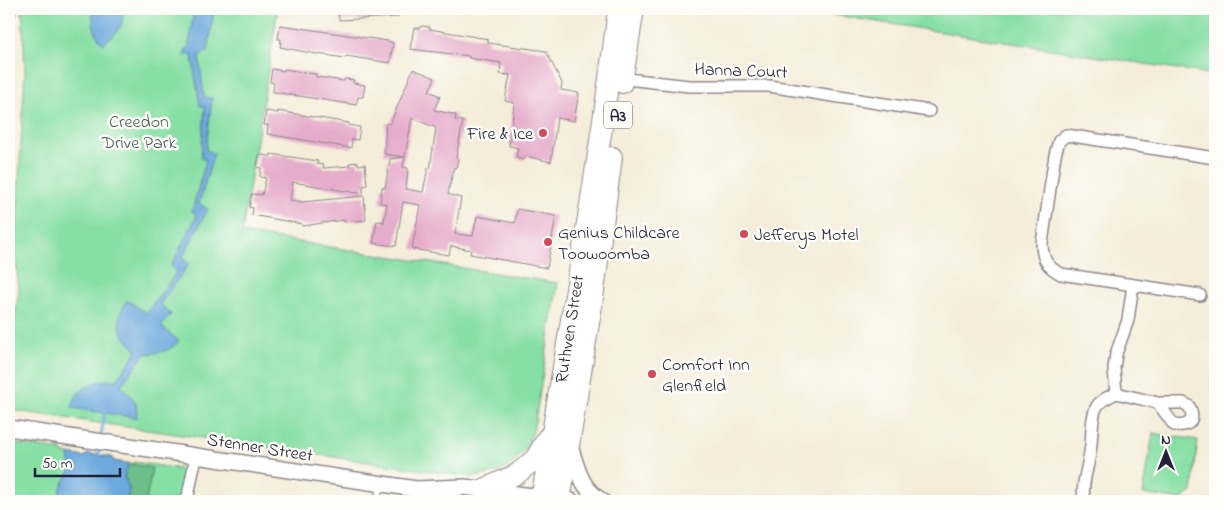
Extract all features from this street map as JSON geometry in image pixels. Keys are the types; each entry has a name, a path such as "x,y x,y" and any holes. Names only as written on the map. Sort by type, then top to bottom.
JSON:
{"highway":[{"name":"Ruthven Street","path":"555,500 570,446 592,305 616,78 618,9"},
{"name":"Ruthven Street","path":"555,500 552,429 598,158 634,9"},
{"path":"484,489 517,474 535,459 552,429"}],"main road":[{"name":"Stenner Street","path":"9,428 416,489 464,487 555,500"},
{"path":"570,446 582,481 588,490 602,501"},
{"name":"Stenner Street","path":"416,489 453,501"}],"street":[{"path":"9,14 10,9"},
{"name":"Hanna Court","path":"616,78 689,86 769,86 929,111"},
{"path":"1200,295 1061,274 1051,269 1045,262 1042,253 1042,243 1055,155 1059,141 1066,135 1215,158"},
{"path":"1116,393 1114,368 1116,354 1128,320 1133,285"},
{"path":"1084,501 1082,488 1090,452 1093,422 1097,407 1103,399 1116,393 1158,403"},
{"path":"189,501 195,493 199,470 198,456"}],"lane":[{"path":"377,501 380,484"}],"green space":[{"name":"Creedon Drive Park","path":"22,9 278,9 242,233 558,283 534,427 522,454 505,469 488,475 471,477 9,410 9,353 19,290 15,251 25,70"},
{"path":"795,9 1215,9 1215,75"},
{"path":"1153,433 1198,440 1192,492 1181,500 1143,494"},
{"path":"9,443 62,450 62,453 84,457 88,454 111,457 114,461 134,464 134,462 188,471 185,494 181,501 9,501"},
{"path":"129,464 152,468 146,501 127,501 129,488 124,476"}],"water":[{"path":"93,9 122,9 121,25 103,44 94,28"},
{"path":"194,9 214,9 208,52 199,55 204,97 212,98 206,150 214,153 199,204 208,209 182,258 189,264 160,304 171,314 161,326 179,341 168,350 145,354 121,385 136,402 137,418 72,408 78,394 88,385 102,381 117,380 137,351 126,339 120,328 120,315 123,308 127,300 146,313 177,272 171,266 197,216 192,211 206,160 201,158 205,106 200,106 192,55 184,55 189,45"},
{"path":"69,454 84,457 88,454 111,457 114,461 129,464 124,476 129,488 127,501 57,501 61,487 71,469"}],"building":[{"path":"338,9 398,9 398,17 339,20"},
{"path":"280,25 388,41 393,43 390,63 346,56 345,58 280,47 281,39 278,39"},
{"path":"421,26 488,39 488,43 546,51 562,83 561,90 579,93 574,121 557,118 551,162 526,156 524,160 516,158 518,148 509,146 514,103 505,101 510,75 500,74 501,63 469,58 469,56 410,49 414,28 420,28"},
{"path":"272,69 316,74 316,77 344,81 345,79 354,80 353,83 365,85 363,97 358,97 356,105 273,92 274,83 270,82"},
{"path":"413,69 435,78 429,91 440,96 434,110 456,115 455,120 463,121 456,158 458,159 456,168 454,167 448,194 461,198 455,234 473,236 477,216 515,223 517,209 556,216 547,268 470,254 471,250 451,246 449,255 412,249 420,205 403,202 396,246 373,243 377,221 384,222 387,204 380,203 382,187 385,188 390,159 404,157 384,154 386,123 390,124","holes":["412,118 436,128 430,169 428,168 423,192 406,189 408,168 403,167"]},
{"path":"266,111 278,113 278,111 349,123 348,125 360,127 358,140 352,139 351,148 267,134 268,125 264,125"},
{"path":"271,154 318,161 317,164 324,165 323,168 350,166 349,163 358,162 358,165 365,164 367,185 363,186 363,194 293,182 290,200 302,202 364,196 366,220 344,222 344,220 302,226 302,224 252,215 253,208 249,207 252,194 262,195 266,178 260,177 261,168 257,167 259,155 271,156"}],"waterway":[{"path":"101,436 105,410"},
{"path":"98,459 100,445"}],"place":[{"name":"Fire & Ice","path":"543,133"},
{"name":"Jefferys Motel","path":"744,234"},
{"name":"Genius Childcare Toowoomba","path":"548,242"},
{"name":"Comfort Inn Glenfield","path":"652,374"}]}
